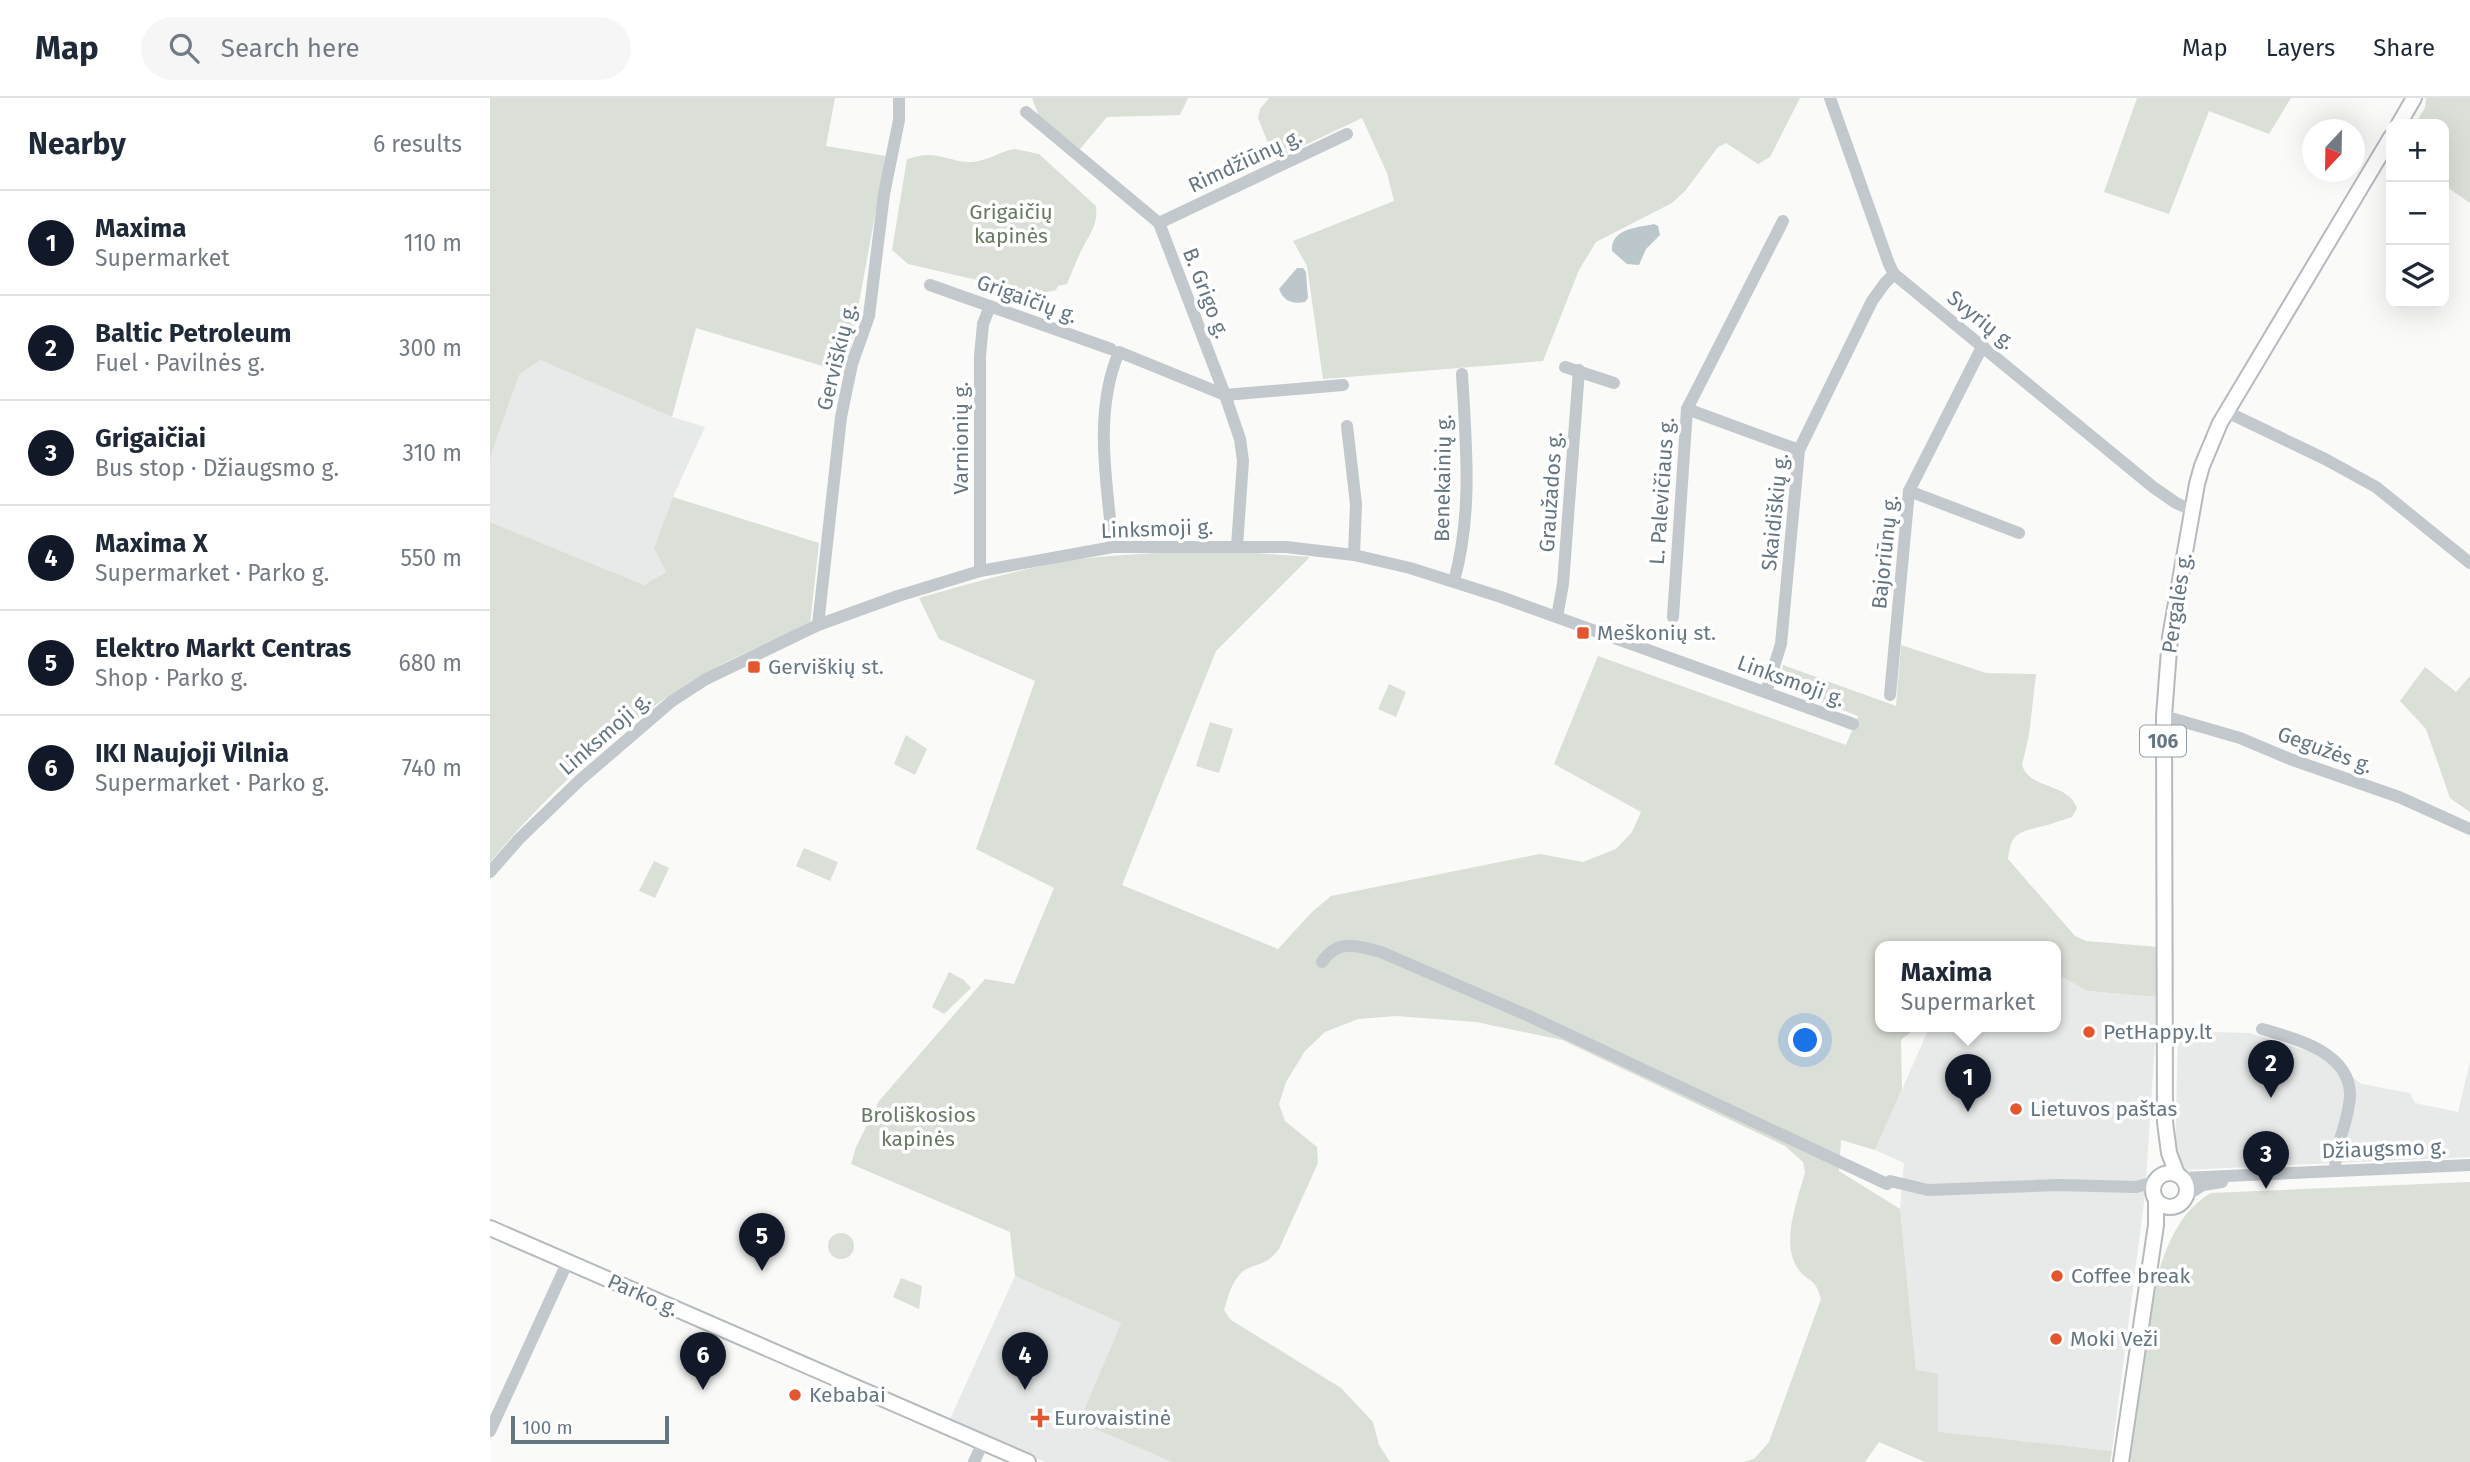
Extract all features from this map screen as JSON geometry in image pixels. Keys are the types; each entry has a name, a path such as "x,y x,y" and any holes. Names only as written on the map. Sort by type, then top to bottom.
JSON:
{"main road":[{"path":"2402,119 2414,98"},
{"name":"Pergalės g.","path":"2180,1176 2169,1153 2165,1122 2164,716 2170,637 2192,510 2202,466 2227,412 2386,145"},
{"name":"Pergalės g.","path":"2121,1462 2153,1247 2156,1189 2165,1122"},
{"path":"2167,1173 2180,1176 2188,1189 2187,1195 2182,1203 2174,1207 2164,1206 2156,1189 2167,1173"},
{"name":"Pergalės g.","path":"2153,1247 2161,1227 2174,1207"},
{"name":"Parko g.","path":"490,1228 1027,1462"}],"street":[{"name":"Gerviškių g.","path":"818,625 847,383 882,270 885,187 899,120 899,98"},
{"name":"Svyrių g.","path":"1830,98 1894,274 2153,487 2192,510"},
{"name":"B. Grigo g.","path":"1026,111 1158,223 1240,439 1243,461 1237,547"},
{"name":"Rimdžiūnų g.","path":"1158,223 1347,134"},
{"name":"L. Palevičiaus g.","path":"1673,617 1687,409 1783,221"},
{"name":"Skaidiškių g.","path":"1766,692 1782,645 1799,450 1872,301 1894,274"},
{"name":"Grigaičių g.","path":"930,285 1115,351 1225,395 1343,385"},
{"name":"Varnionių g.","path":"980,571 980,356 984,324 990,306"},
{"name":"Bajoriūnų g.","path":"1890,695 1909,491 1988,349"},
{"path":"1113,547 1105,460 1105,404 1115,351"},
{"path":"1565,367 1615,383"},
{"name":"Graužados g.","path":"1557,617 1563,584 1579,370"},
{"name":"Benekainių g.","path":"1454,581 1466,521 1462,374"},
{"path":"1687,409 1799,450"},
{"path":"2227,412 2376,487 2470,563"},
{"path":"1347,426 1356,504 1354,555"},
{"path":"1909,491 2019,533"},
{"name":"Linksmoji g.","path":"490,872 519,839 580,780 672,701 706,679 818,625 898,596 980,571 1113,547 1286,547 1354,555 1454,581 1853,724"},
{"name":"Gegužės g.","path":"2164,716 2240,738 2290,760 2399,797 2470,829"},
{"path":"1322,962 1329,952 1340,946 1381,952 1529,1016 1887,1184 1890,1181 1928,1190 2057,1185 2156,1189"},
{"path":"2262,1030 2291,1037 2309,1045 2335,1060 2342,1068 2350,1095 2336,1150 2335,1170"},
{"name":"Džiaugsmo g.","path":"2180,1176 2470,1165"},
{"name":"Džiaugsmo g.","path":"2187,1195 2203,1185 2257,1175"},
{"path":"490,1431 568,1261"},
{"path":"974,1462 983,1442"}],"shaded area":[{"path":"1654,224 1658,226 1660,235 1646,249 1639,265 1627,264 1612,251 1613,243 1620,233"},
{"path":"1297,268 1303,268 1306,272 1308,298 1305,302 1297,303 1283,297 1279,289"},
{"path":"540,360 672,417 705,427 673,497 654,548 666,572 644,585 490,522 490,458 519,375"},
{"path":"2061,977 2088,991 2158,997 2145,1195 2112,1451 1938,1433 1938,1375 1916,1370 1900,1209 1904,1163 1875,1150 1927,1032 2061,1032"},
{"path":"2178,1031 2250,1033 2321,1055 2362,1084 2410,1093 2415,1103 2458,1112 2470,1062 2470,1157 2184,1170 2175,1160"},
{"path":"1015,1276 1121,1323 1079,1422 1172,1462 1045,1462 950,1419"}],"green space":[{"path":"490,98 835,98 826,146 886,156 846,373 696,328 672,417 540,360 519,375 490,458"},
{"path":"1032,98 1188,98 1180,115 1107,117 1080,149 1039,117"},
{"path":"1269,98 1800,98 1770,157 1758,164 1726,143 1718,147 1685,191 1672,203 1596,242 1579,270 1543,361 1323,379 1307,266 1293,241 1394,201 1387,173 1362,118 1282,156 1272,153 1258,118 1260,109"},
{"path":"2137,98 2291,98 2269,134 2209,111 2169,214 2104,192"},
{"path":"2426,98 2470,98 2470,203 2449,188 2449,119 2418,119 2425,108"},
{"name":"Grigaičių kapinės","path":"1015,149 1039,154 1096,206 1093,228 1067,284 1058,286 1056,290 1037,294 908,264 892,250 907,159 928,155 972,162"},
{"path":"673,497 819,543 810,625 720,665 649,710 563,783 490,862 490,522 644,585 666,572 654,548"},
{"name":"Broliškosios kapinės","path":"1256,553 1310,557 1216,651 1122,885 1278,949 1312,912 1331,896 1540,854 1583,862 1616,849 1632,832 1641,812 1554,764 1598,656 1846,745 1858,716 1779,686 1783,665 1896,706 1901,645 1986,673 2036,674 2029,735 2022,765 2033,779 2066,794 2077,808 2072,817 2016,836 2008,859 2075,936 2086,941 2159,947 2158,997 2088,991 2061,977 2061,941 1875,941 1875,1032 1911,1032 1901,1040 1902,1089 1875,1150 1841,1140 1839,1171 1900,1209 1916,1370 1938,1374 1938,1432 2112,1451 2110,1462 1925,1462 1879,1442 1865,1462 1743,1462 1754,1459 1769,1442 1821,1299 1814,1284 1799,1270 1791,1248 1792,1222 1805,1172 1803,1162 1785,1146 1562,1040 1476,1022 1396,1016 1358,1019 1325,1032 1305,1051 1286,1082 1279,1104 1285,1121 1317,1147 1318,1163 1279,1249 1269,1259 1241,1273 1232,1286 1224,1310 1231,1320 1341,1388 1373,1422 1379,1445 1390,1462 1172,1462 1079,1422 1121,1323 1015,1276 1010,1232 851,1164 856,1147 879,1101 985,979 1014,984 1054,888 976,849 1035,681 939,639 919,598 1060,562 1145,554"},
{"path":"2425,667 2456,692 2470,676 2470,812 2450,798 2426,729 2400,701"},
{"path":"1389,684 1406,692 1396,717 1378,709"},
{"path":"1210,722 1233,729 1219,773 1196,766"},
{"path":"906,735 927,749 915,775 894,764"},
{"path":"804,848 838,862 830,881 796,866"},
{"path":"654,861 669,868 655,898 639,891"},
{"path":"949,972 964,980 971,988 944,1014 932,1007"},
{"path":"2470,1182 2470,1462 2128,1462 2157,1277 2176,1229 2200,1200 2211,1193"},
{"path":"841,1233 851,1236 854,1246 851,1256 841,1259 831,1256 828,1246 831,1236"},
{"path":"901,1278 922,1286 919,1309 893,1297"}],"place":[{"name":"Meškonių st.","path":"1583,633"},
{"name":"Gerviškių st.","path":"754,667"},
{"name":"PetHappy.lt","path":"2089,1032"},
{"name":"Baltic Petroleum","path":"2271,1098"},
{"name":"Lietuvos paštas","path":"2016,1109"},
{"name":"Maxima","path":"1968,1112"},
{"name":"Grigaičiai","path":"2266,1189"},
{"name":"Elektro Markt Centras","path":"762,1271"},
{"name":"Coffee break","path":"2057,1276"},
{"name":"Moki Veži","path":"2056,1339"},
{"name":"IKI Naujoji Vilnia","path":"703,1390"},
{"name":"Maxima X","path":"1025,1390"},
{"name":"Kebabai","path":"795,1395"},
{"name":"Eurovaistinė","path":"1040,1418"}]}
